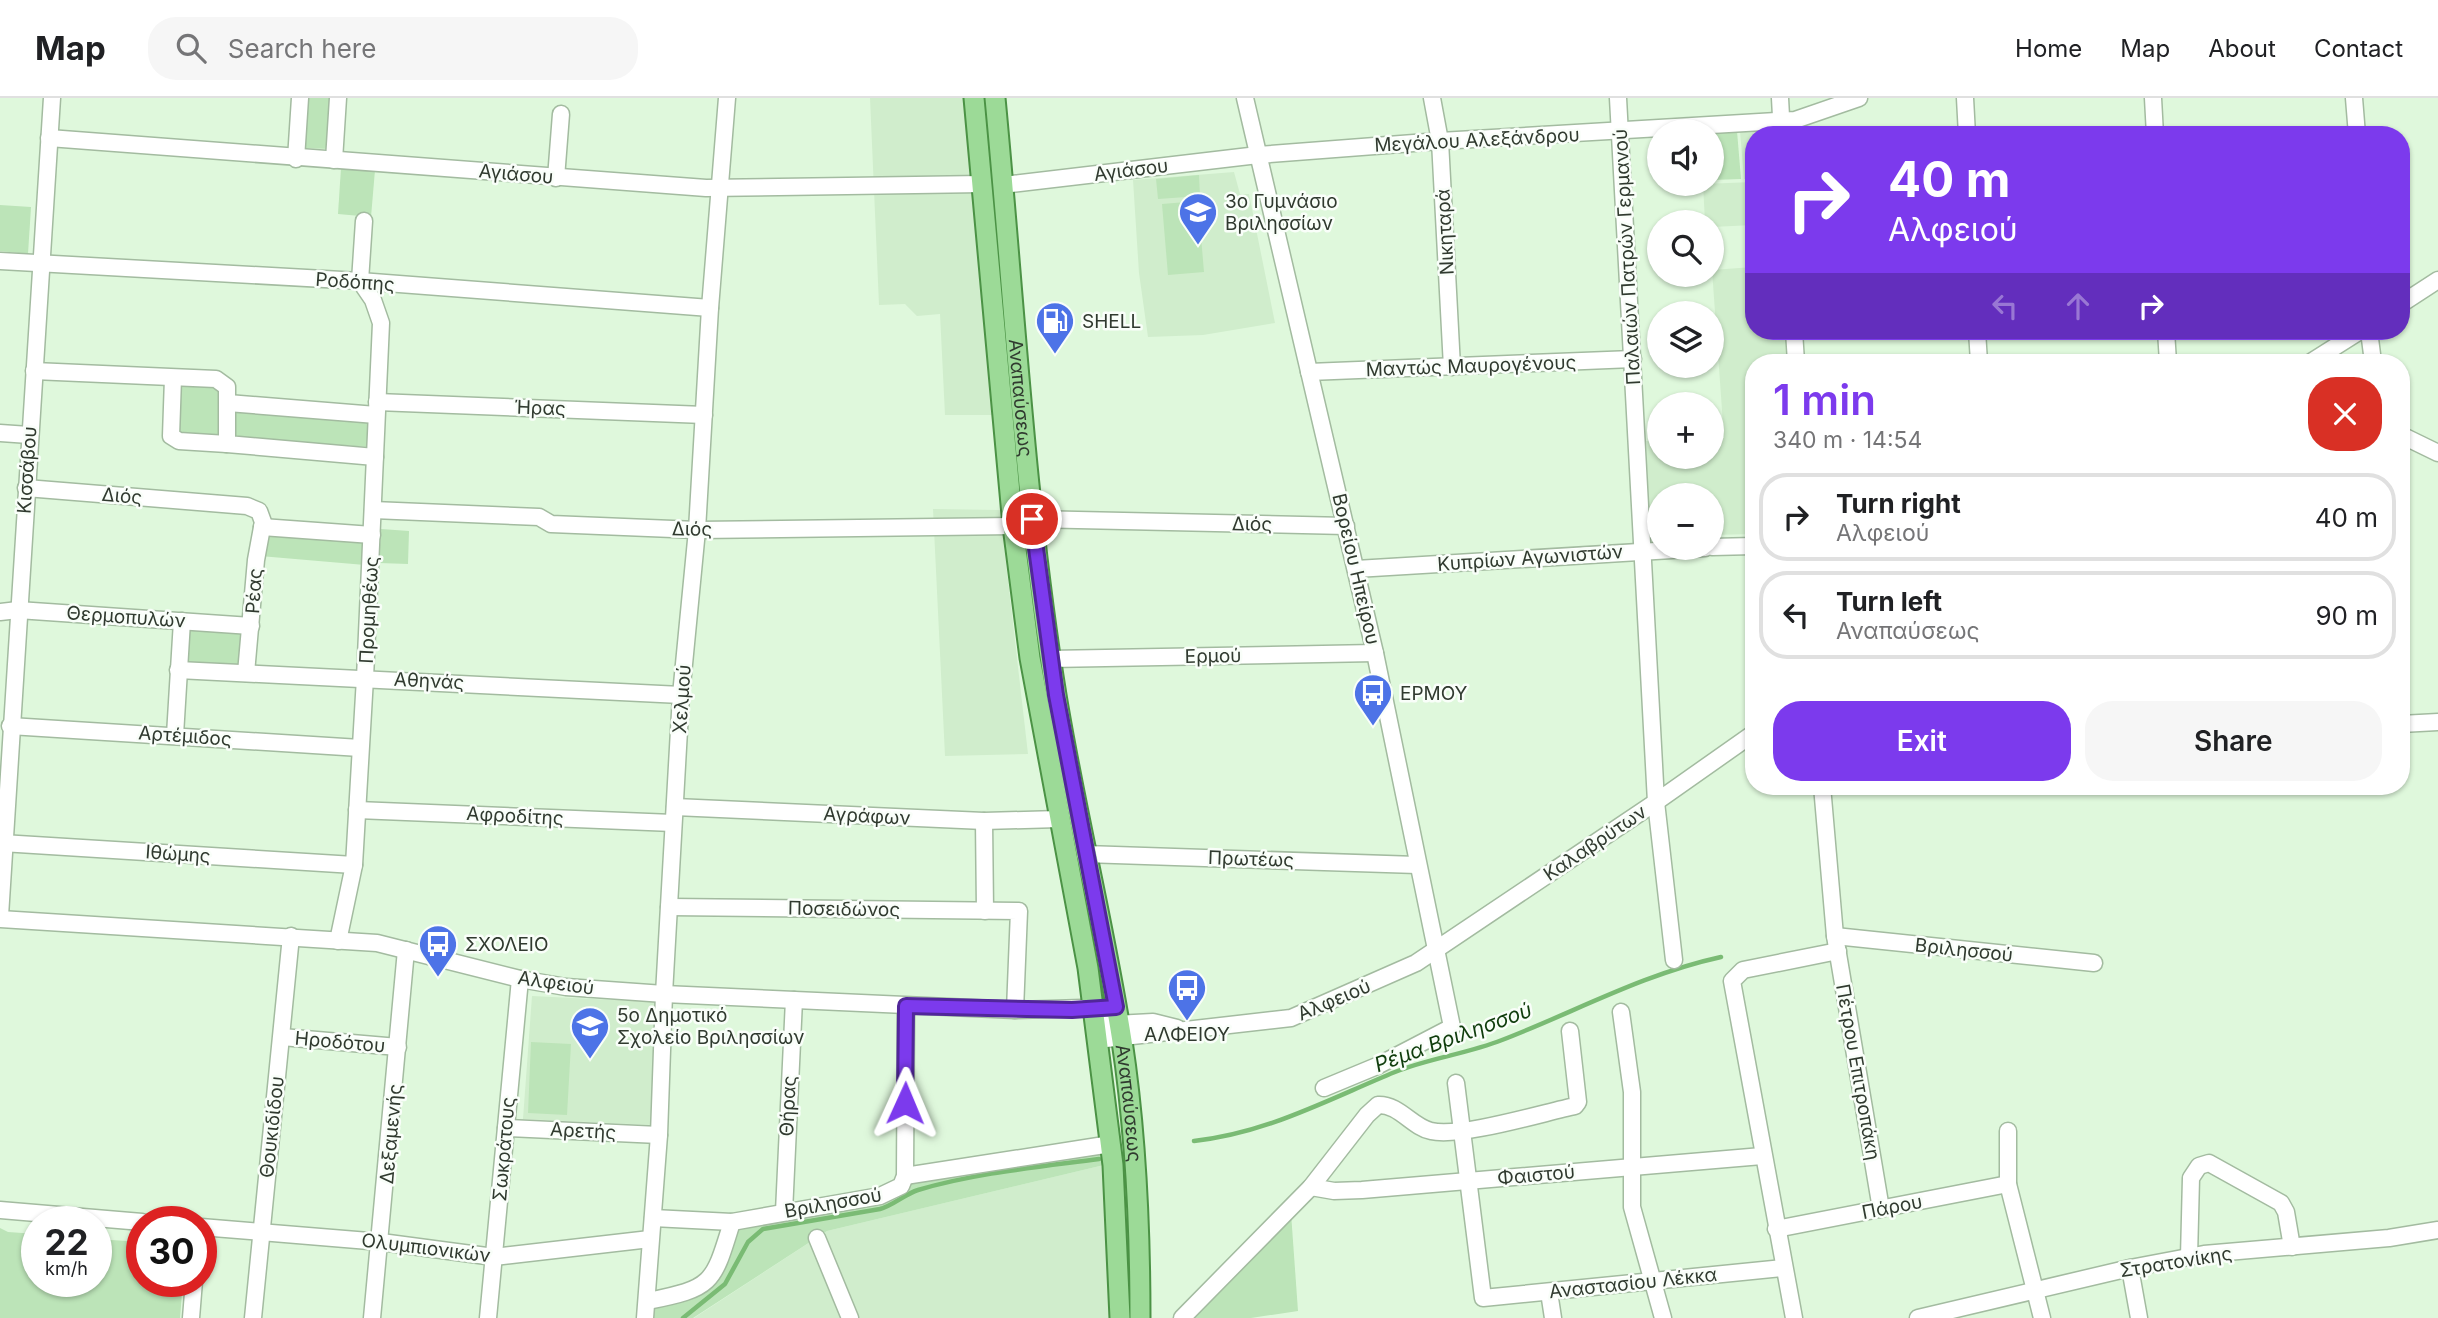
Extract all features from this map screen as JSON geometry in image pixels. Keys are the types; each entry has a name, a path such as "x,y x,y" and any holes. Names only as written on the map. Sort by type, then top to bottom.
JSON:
{"main road":[{"name":"Αναπαύσεως","path":"974,98 1013,526 1030,658 1095,1025 1111,1144 1119,1318"},
{"name":"Αναπαύσεως","path":"995,98 1032,519 1050,659 1119,1022 1137,1165 1140,1318"}],"street":[{"name":"Κισσάβου","path":"0,917 5,849 1,845 3,781 10,726 52,98"},
{"path":"296,159 300,98"},
{"path":"334,160 338,98"},
{"name":"Χελμού","path":"648,1301 681,695 697,530 710,308 727,98"},
{"name":"Βορείου Ηπείρου","path":"1245,98 1375,653 1452,1027 1377,1066 1324,1088"},
{"name":"Νικηταρά","path":"1432,98 1440,141 1452,367"},
{"name":"Παλαιών Πατρών Γερμανού","path":"1618,98 1656,802 1674,960"},
{"path":"1780,98 1781,126"},
{"name":"Μεγάλου Αλεξάνδρου","path":"1785,126 1859,98"},
{"path":"1965,98 1967,126"},
{"path":"2153,98 2155,126"},
{"path":"2354,98 2356,126"},
{"path":"556,178 561,114"},
{"name":"Μεγάλου Αλεξάνδρου","path":"1258,155 1440,141 1745,129"},
{"name":"Αγιάσου","path":"49,138 296,159 719,188 983,184"},
{"name":"Αγιάσου","path":"1003,185 1258,155"},
{"path":"360,281 364,221"},
{"name":"Ροδόπης","path":"0,261 360,281 710,308"},
{"path":"2410,298 2438,280"},
{"name":"Προμηθέως","path":"338,942 354,865 372,535 380,323 373,300 360,281"},
{"path":"2324,354 2346,340"},
{"name":"Μαντώς Μαυρογένους","path":"1309,372 1633,359"},
{"path":"34,371 219,381 227,387 227,444"},
{"path":"173,378 171,436 178,441 375,457"},
{"name":"Ήρας","path":"228,403 704,415"},
{"path":"0,433 29,435"},
{"path":"2410,439 2438,453"},
{"name":"Διός","path":"26,488 247,506 260,519 372,535"},
{"name":"Διός","path":"373,510 539,517 551,524 697,530 1013,526"},
{"name":"Ρέας","path":"246,673 260,519"},
{"name":"Διός","path":"1032,519 1346,526"},
{"path":"1724,547 1745,546"},
{"name":"Κυπρίων Αγωνιστών","path":"1356,569 1647,550"},
{"name":"Θερμοπυλών","path":"0,612 18,610 251,626"},
{"path":"175,735 182,621"},
{"name":"Ερμού","path":"1050,659 1375,653"},
{"name":"Αθηνάς","path":"178,670 681,695"},
{"path":"2410,724 2438,722"},
{"name":"Αρτέμιδος","path":"10,726 360,748"},
{"name":"Καλαβρύτων","path":"1436,952 1745,739"},
{"name":"Πέτρου Επιτροπάκη","path":"1823,795 1836,944 1881,1209"},
{"name":"Αφροδίτης","path":"357,810 674,815"},
{"name":"Αγράφων","path":"674,815 984,821 1059,819"},
{"path":"984,821 985,911"},
{"name":"Ιθώμης","path":"1,845 354,865"},
{"name":"Πρωτέως","path":"1085,853 1417,865"},
{"name":"Ποσειδώνος","path":"669,907 1019,911 1016,1010"},
{"name":"Αλφειού","path":"0,917 377,943 520,979 566,987 1016,1010 1095,1025 1153,1022 1183,1029 1291,1018 1436,952"},
{"name":"Θουκιδίδου","path":"253,1318 291,936"},
{"name":"Βριλησσού","path":"1762,1156 1732,981 1743,970 1836,944 2094,964"},
{"name":"Δεξαμενής","path":"372,1318 406,950"},
{"name":"Σωκράτους","path":"488,1318 520,979"},
{"name":"Θήρας","path":"783,1213 793,1000"},
{"path":"905,1176 906,1006"},
{"path":"1621,1012 1633,1100 1630,1167 1632,1207 1663,1318"},
{"name":"Αλφειού","path":"1095,1025 1119,1022"},
{"path":"1182,1318 1311,1187 1367,1115 1378,1105 1392,1108 1432,1132 1461,1130 1577,1105 1570,1031"},
{"name":"Ηροδότου","path":"282,1037 398,1047"},
{"path":"1456,1083 1468,1180"},
{"name":"Αρετής","path":"506,1128 659,1135"},
{"path":"2008,1131 2008,1184 2042,1318"},
{"name":"Βριλησσού","path":"732,1222 886,1195 901,1186 905,1176 1111,1144"},
{"path":"1762,1156 1794,1318"},
{"name":"Φαιστού","path":"1311,1187 1334,1191 1762,1156"},
{"path":"2189,1257 2192,1178 2199,1166 2209,1163 2281,1203 2286,1212 2292,1247"},
{"name":"Αναστασίου Λέκκα","path":"1468,1180 1483,1298 1783,1268"},
{"name":"Πάρου","path":"1776,1229 2008,1184"},
{"path":"0,1210 126,1221"},
{"path":"645,1318 648,1301 686,1293 710,1279 718,1269 732,1222 653,1218"},
{"name":"Ολυμπιονικών","path":"217,1228 381,1242 494,1257 650,1239"},
{"name":"Στρατονίκης","path":"1918,1318 2130,1268 2189,1257 2436,1236"},
{"path":"817,1238 850,1318"},
{"path":"2130,1268 2139,1318"},
{"path":"1549,1292 1553,1318"},
{"path":"191,1318 193,1297"}],"shaded area":[{"path":"306,98 332,98 329,149 304,148"},
{"path":"870,98 965,98 992,415 945,415 940,314 917,316 905,304 879,305"},
{"path":"1737,131 1741,179 1724,180 1724,132"},
{"path":"1740,131 1745,131 1744,179"},
{"path":"341,168 375,170 371,217 338,214"},
{"name":"3ο Γυμνάσιο Βριλησσίων","path":"1234,172 1240,194 1249,194 1275,323 1203,335 1148,337 1139,273 1133,180"},
{"path":"1199,175 1200,196 1158,199 1156,179"},
{"path":"1745,182 1745,225 1724,226 1724,210 1704,210 1704,196 1724,196 1724,183"},
{"path":"1198,201 1204,272 1168,275 1162,204"},
{"path":"0,205 31,207 28,254 0,251"},
{"path":"1745,268 1745,340 1788,340 1788,354 1745,354 1745,534 1724,535 1724,483 1648,483 1647,469 1724,469 1724,392 1721,392 1720,378 1724,378 1724,301 1714,301 1713,287 1724,287 1724,269"},
{"path":"177,380 214,383 222,395 223,438 173,433"},
{"path":"237,411 370,418 370,447 232,438 233,415"},
{"path":"933,509 1000,510 1028,754 945,756"},
{"path":"381,529 409,531 408,564 379,563"},
{"path":"263,531 367,540 365,565 260,556"},
{"path":"190,626 245,630 243,669 185,667"},
{"name":"5ο Δημοτικό Σχολείο Βριλησσίων","path":"532,996 655,1002 652,1125 523,1119"},
{"path":"531,1042 571,1044 567,1115 528,1113"},
{"path":"1103,1154 1104,1165 827,1231 693,1318 652,1318 649,1309 686,1298 734,1229 906,1183 952,1178 1063,1156"},
{"path":"1104,1165 1112,1318 694,1318 827,1231"},
{"path":"1291,1213 1298,1311 1251,1318 1185,1318"},
{"path":"0,1228 21,1233 21,1297 112,1297 112,1240 126,1241 126,1297 182,1297 180,1318 0,1318"}],"waterway":[{"name":"Ρέμα Βριλησσού","path":"1194,1141 1221,1137 1272,1123 1408,1067 1489,1045 1637,983 1721,957"},
{"name":"Ρέμα Βριλησσού","path":"683,1318 725,1284 748,1242 763,1229 880,1209 918,1190 962,1179 1099,1159"}],"place":[{"name":"3ο Γυμνάσιο Βριλησσίων","path":"1198,246"},
{"name":"SHELL","path":"1055,355"},
{"name":"ΕΡΜΟΥ","path":"1373,727"},
{"name":"ΣΧΟΛΕΙΟ","path":"438,978"},
{"name":"ΑΛΦΕΙΟΥ","path":"1187,1022"},
{"name":"5ο Δημοτικό Σχολείο Βριλησσίων","path":"590,1060"}],"route":[{"path":"905,1103 906,1006 1016,1010 1116,1007 1056,695 1032,519"}]}
